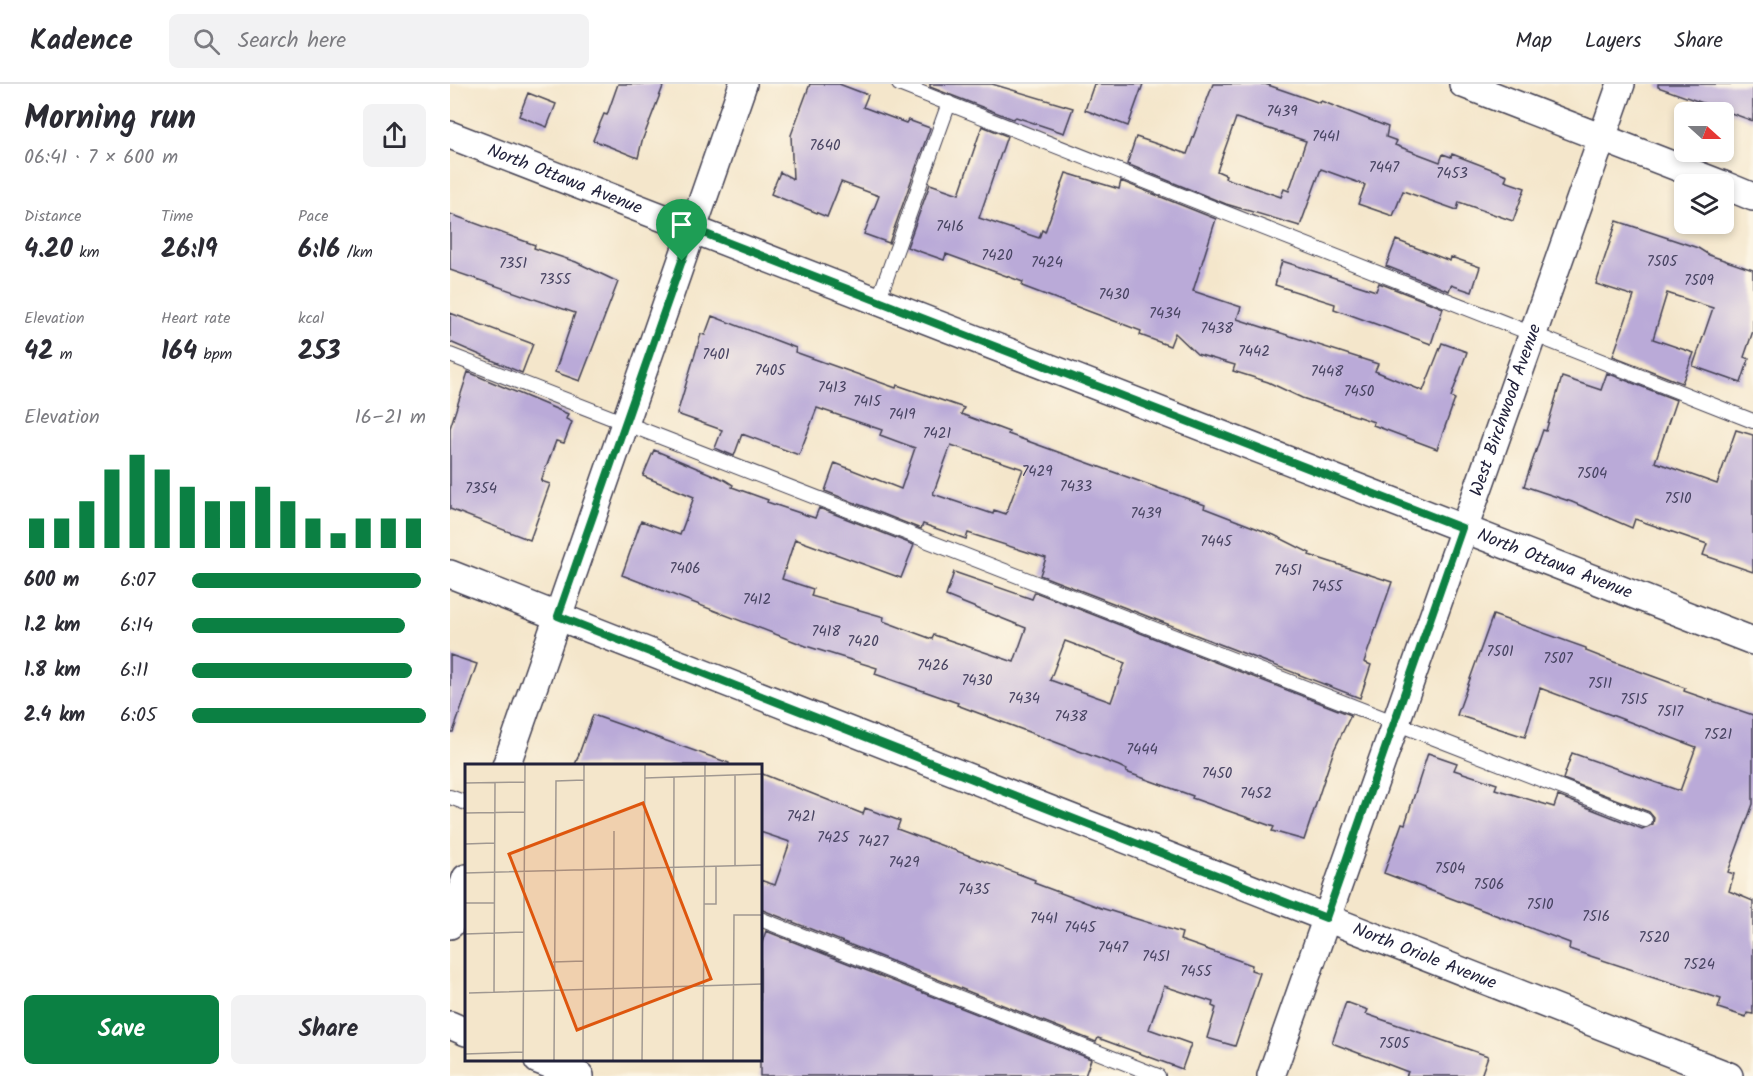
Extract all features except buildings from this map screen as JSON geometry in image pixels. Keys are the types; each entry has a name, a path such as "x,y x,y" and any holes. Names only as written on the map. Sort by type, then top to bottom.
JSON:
{"street":[{"path":"506,764 743,84"},
{"path":"1463,84 1694,174"},
{"name":"West Birchwood Avenue","path":"1271,1076 1462,528 1621,84"},
{"name":"North Ottawa Avenue","path":"450,135 1753,641"},
{"path":"1734,190 1753,197"},
{"name":"North Oriole Avenue","path":"450,574 1729,1076"},
{"path":"450,925 465,881"},
{"path":"450,1025 465,1032"},
{"path":"543,1061 580,1076"}],"lane":[{"path":"899,84 1753,421"},
{"path":"878,301 949,104"},
{"path":"450,355 1645,820"},
{"path":"450,797 465,804"},
{"path":"762,920 1158,1076"}],"route":[{"path":"693,229 1462,528 1326,918 558,616 682,261 693,229"}]}
